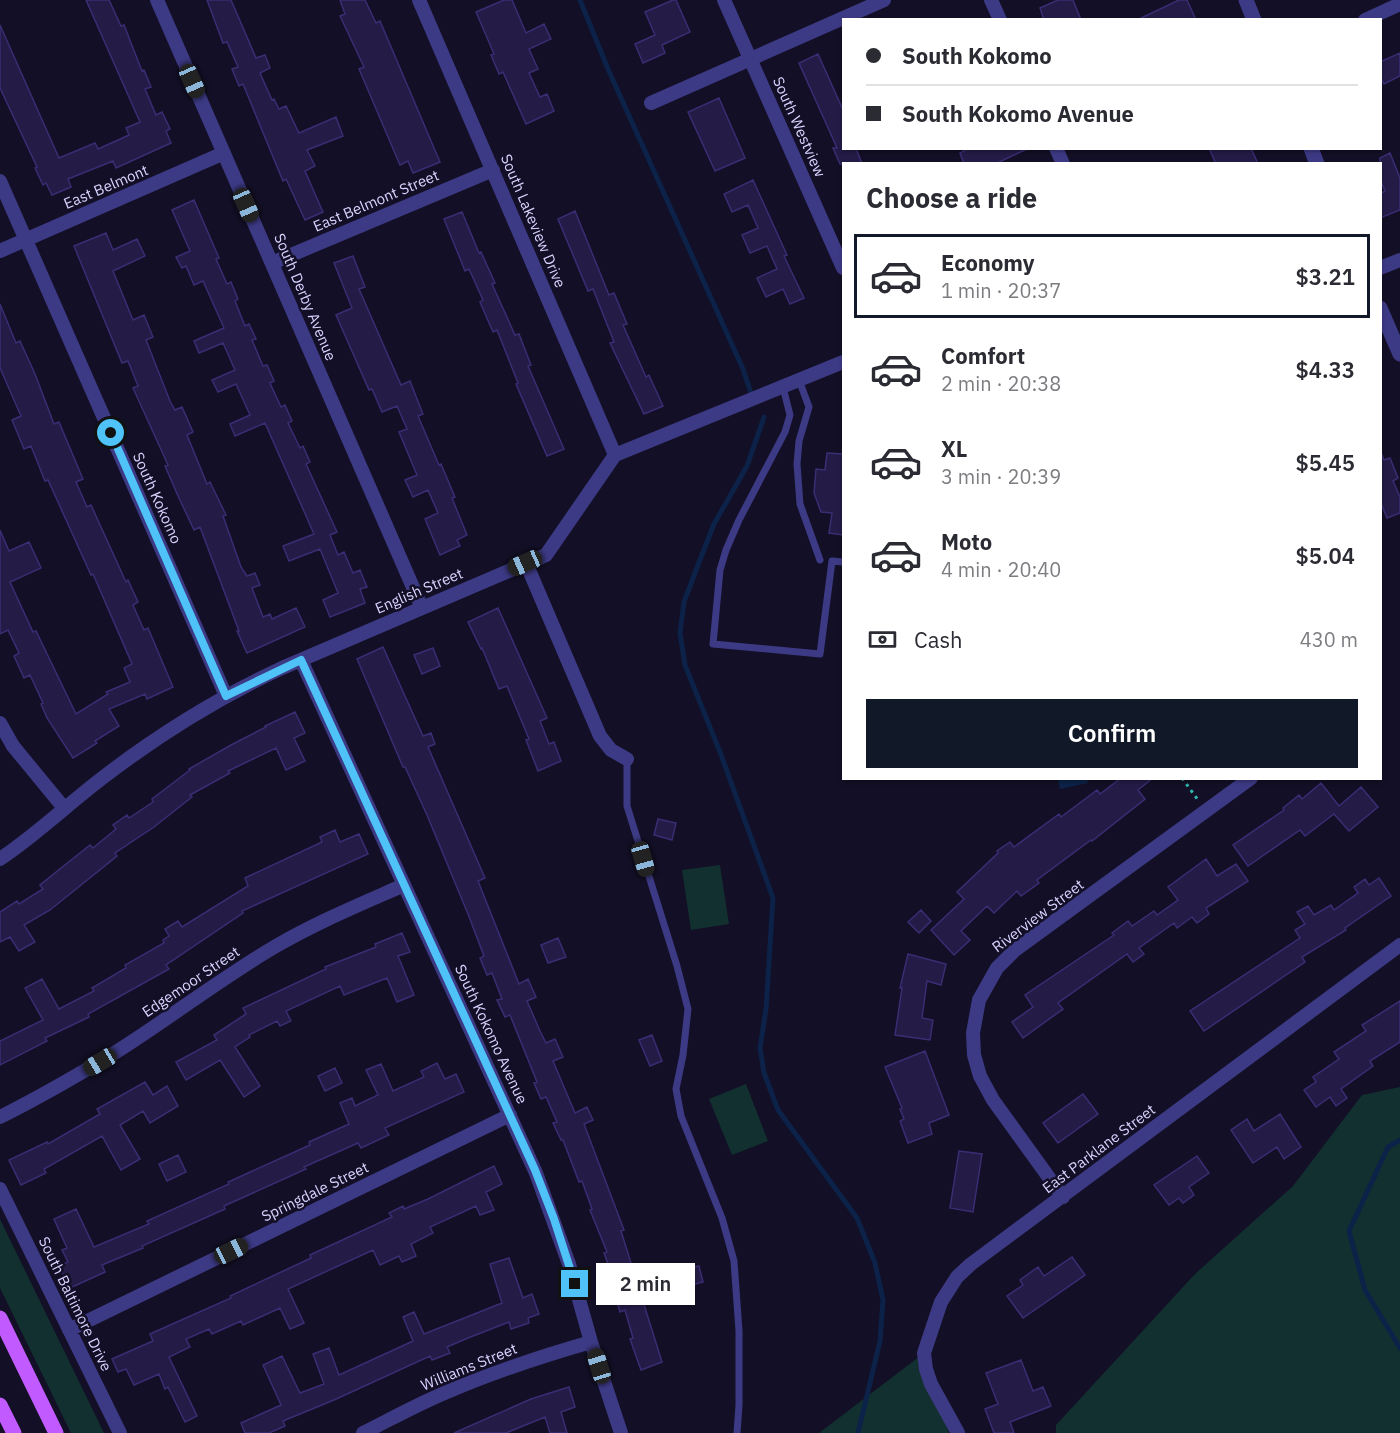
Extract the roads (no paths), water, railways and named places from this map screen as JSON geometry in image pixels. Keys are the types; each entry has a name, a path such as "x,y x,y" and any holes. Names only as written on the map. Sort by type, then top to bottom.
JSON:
{"main road":[{"path":"0,1318 56,1433"},
{"path":"0,1405 14,1433"}],"street":[{"name":"South Derby Avenue","path":"157,0 422,608"},
{"name":"South Lakeview Drive","path":"419,0 615,455"},
{"name":"South Westview","path":"724,0 842,266"},
{"path":"842,18 884,0"},
{"path":"991,0 999,18"},
{"path":"1246,0 1253,18"},
{"path":"1369,18 1400,4"},
{"path":"651,103 842,18"},
{"name":"East Belmont","path":"0,251 224,153"},
{"name":"East Belmont Street","path":"272,263 493,170"},
{"name":"South Kokomo","path":"0,182 226,696"},
{"path":"1382,267 1400,260"},
{"path":"1382,313 1400,354"},
{"path":"615,455 842,362"},
{"name":"English Street","path":"0,859 16,849 64,808 142,749 226,696 301,660 546,555 615,455"},
{"path":"525,563 600,736 611,750 627,759"},
{"name":"South Kokomo Avenue","path":"301,660 535,1170 554,1219 621,1433"},
{"path":"0,723 18,753 64,808"},
{"name":"Riverview Street","path":"1063,1197 993,1100 980,1077 974,1055 973,1033 979,1000 997,968 1015,950 1248,780"},
{"name":"Edgemoor Street","path":"0,1117 117,1051 277,946 344,911 404,885"},
{"name":"East Parklane Street","path":"958,1433 931,1384 924,1353 941,1302 953,1283 971,1264 1400,945"},
{"name":"Springdale Street","path":"69,1330 510,1115"},
{"name":"South Baltimore Drive","path":"0,1189 120,1433"},
{"name":"Williams Street","path":"363,1433 480,1378 591,1342"}],"lane":[{"path":"799,380 809,407 799,441 800,504 820,560"},
{"path":"783,387 790,415 785,432 739,520 720,570 713,644 820,654 832,561 842,562"},
{"path":"627,759 627,806 677,966 688,1009 683,1055 676,1089 681,1116 722,1218 734,1261 739,1331 737,1433"}],"water":[{"path":"1058,780 1087,780 1088,783 1060,789"}],"waterway":[{"path":"580,0 608,69 743,369 752,396"},
{"path":"764,417 747,466 714,524 698,565 684,602 680,633 685,665 720,752 773,898 766,1009 760,1048 764,1073 778,1110 857,1218 875,1263 883,1300 880,1341 858,1433"},
{"path":"1400,1140 1388,1147 1349,1231 1365,1290 1400,1348"}]}
